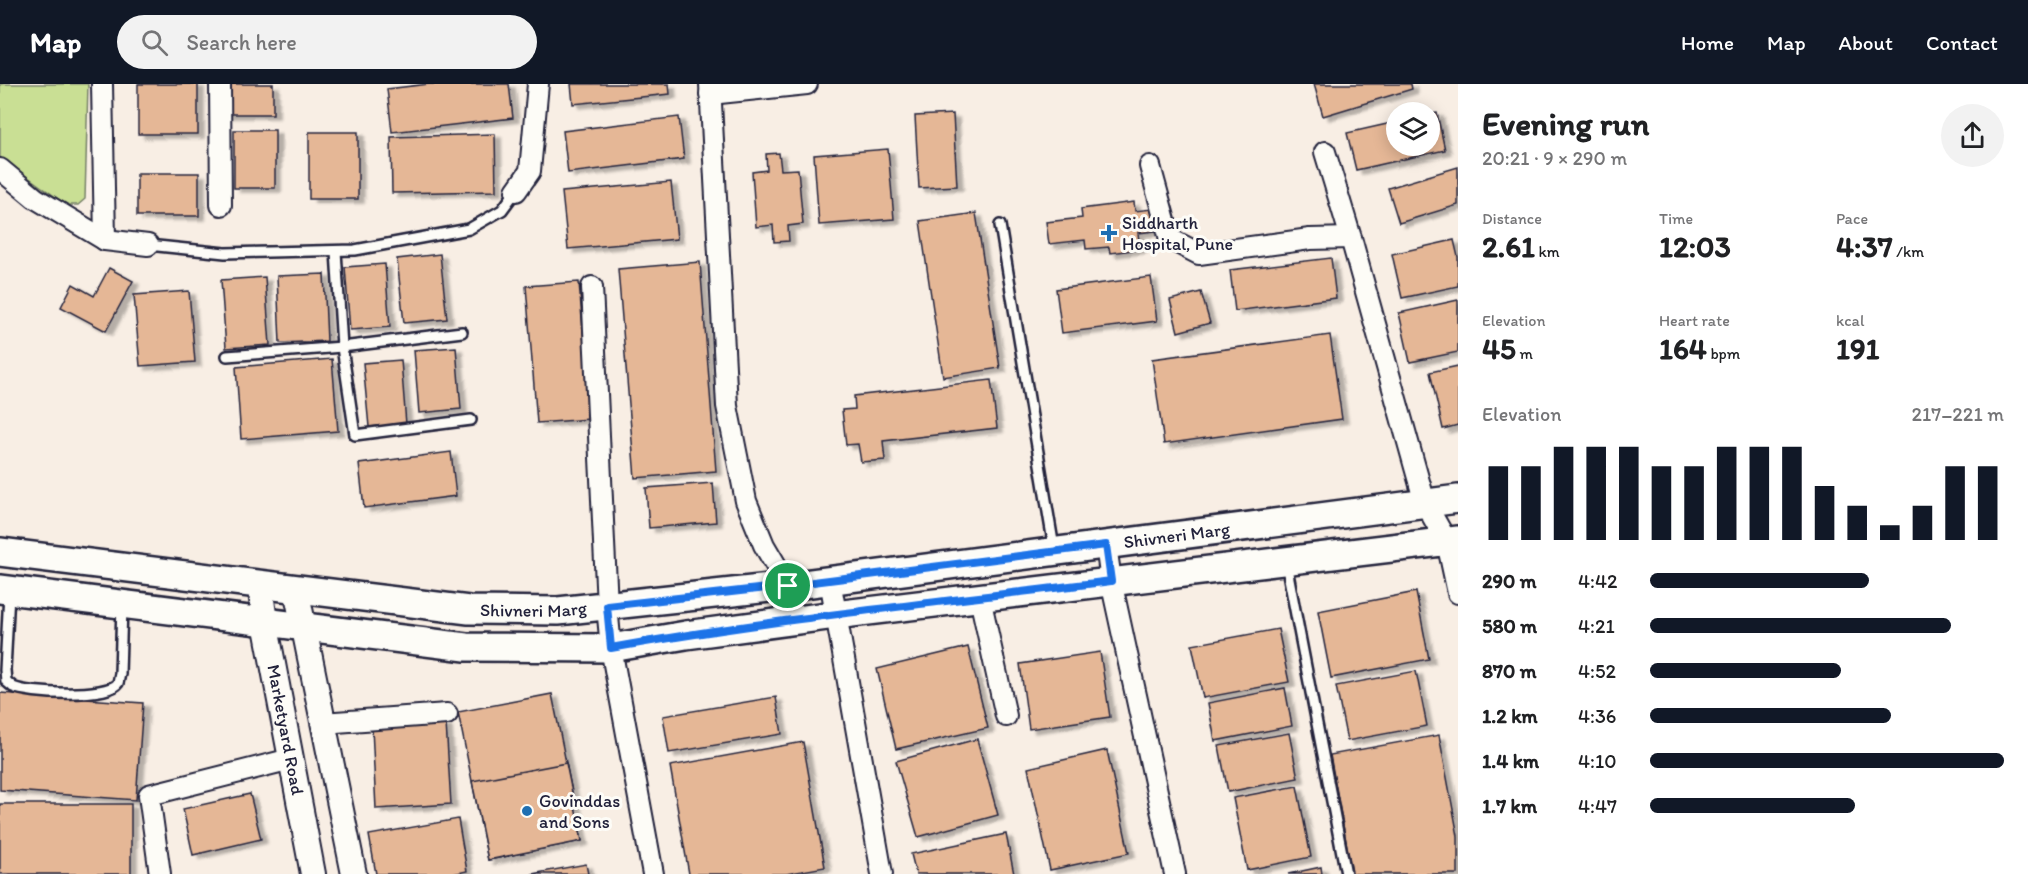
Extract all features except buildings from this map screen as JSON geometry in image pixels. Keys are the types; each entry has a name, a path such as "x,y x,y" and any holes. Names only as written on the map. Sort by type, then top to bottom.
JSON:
{"main road":[{"name":"Shivneri Marg","path":"0,552 469,610 558,611 788,586 1458,499"},
{"name":"Shivneri Marg","path":"5,590 466,647 611,648 686,635 835,615 1452,541"}],"street":[{"path":"102,84 105,240"},
{"path":"220,84 221,205"},
{"path":"516,190 530,171 538,84"},
{"path":"788,586 764,545 746,501 727,406 710,89 807,84"},
{"path":"1325,152 1425,503 1452,541 1458,593"},
{"path":"1150,166 1170,239 1199,254 1310,239 1351,238"},
{"path":"0,169 35,198 105,240 148,244"},
{"path":"592,287 611,648 653,874"},
{"path":"1106,545 1111,581 1175,874"},
{"path":"830,580 882,874"},
{"name":"Marketyard Road","path":"260,585 313,874"},
{"name":"Marketyard Road","path":"296,589 354,874"},
{"path":"980,598 1006,717"},
{"path":"322,723 447,714"},
{"path":"160,874 149,795 291,759"}],"lane":[{"path":"148,244 225,253 355,250 469,229 502,210 516,190"},
{"path":"1000,225 1055,552"},
{"path":"336,251 342,347 355,435 471,420"},
{"path":"227,356 342,347 462,332"},
{"path":"1285,561 1346,874"},
{"path":"5,590 6,681 13,687 25,690 99,692 112,688 118,683 122,604"}],"green space":[{"path":"0,84 88,84 85,199 78,205 67,205 0,157"}],"place":[{"name":"Siddharth Hospital, Pune","path":"1109,233"},
{"name":"Govinddas and Sons","path":"527,811"}],"route":[{"path":"1106,545 1111,581 835,615 686,635 611,648 607,606 788,586 1106,545"}]}
